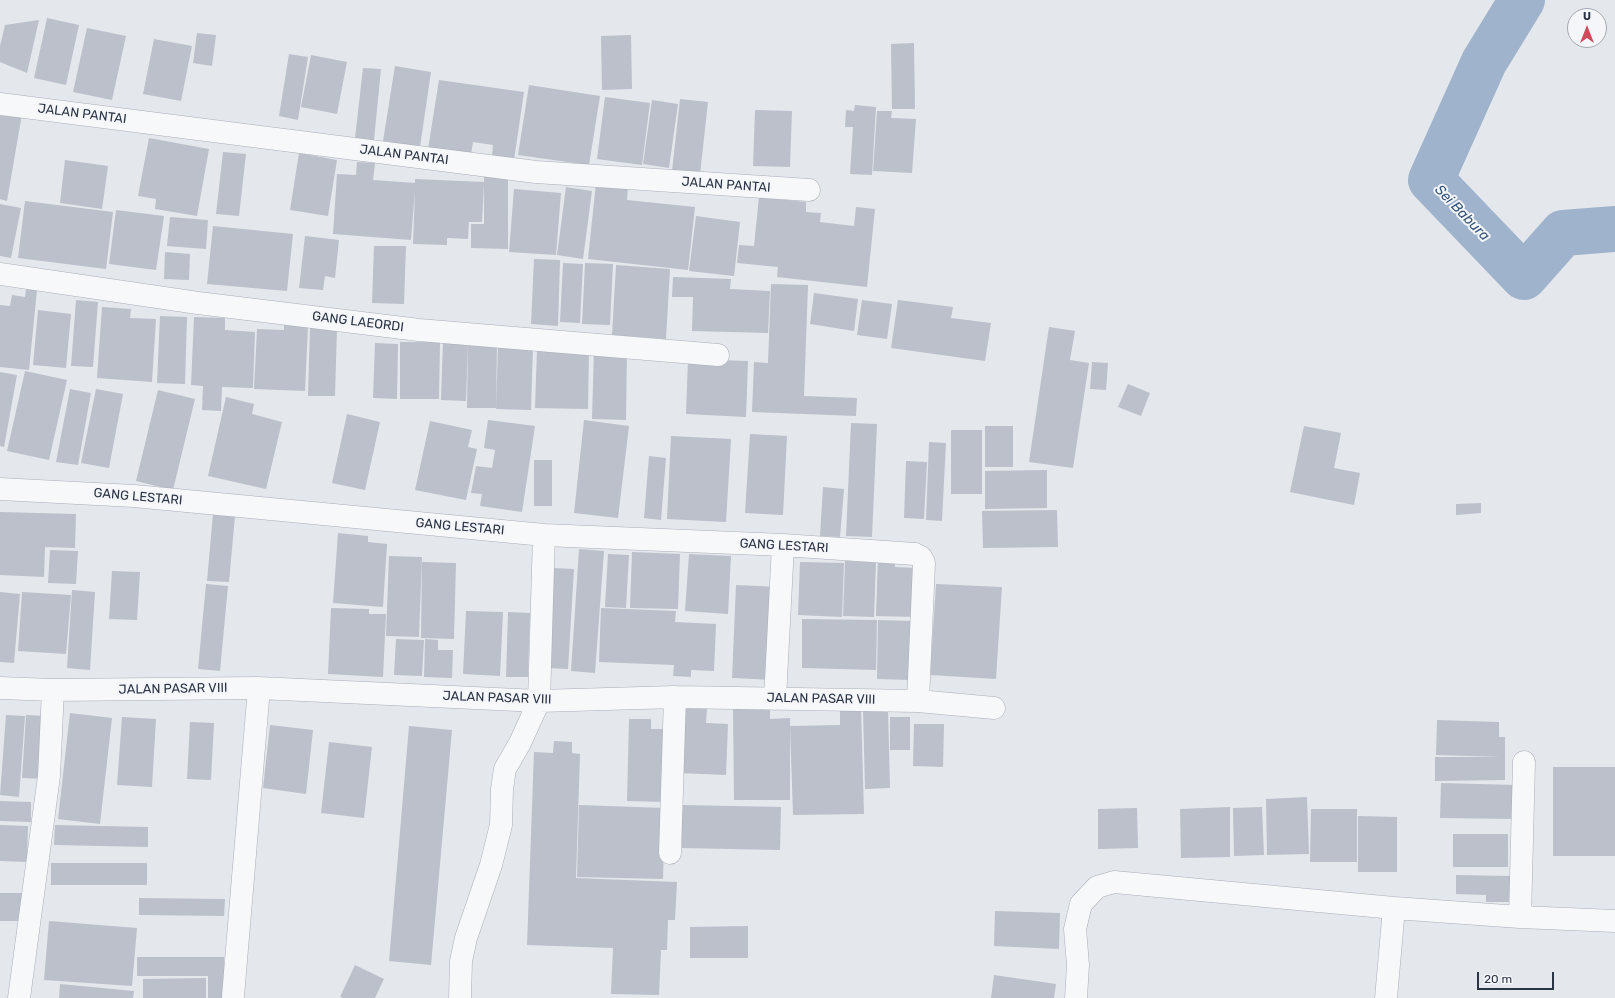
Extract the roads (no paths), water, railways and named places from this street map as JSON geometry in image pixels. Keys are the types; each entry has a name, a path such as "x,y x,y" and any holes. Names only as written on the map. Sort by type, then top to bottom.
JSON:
{"street":[{"name":"JALAN PANTAI","path":"0,104 536,172 808,190"},
{"name":"GANG LAEORDI","path":"0,274 198,303 419,330 718,355"},
{"name":"GANG LESTARI","path":"0,489 134,496 544,535 783,545 915,554 921,557 924,563 918,701"},
{"path":"460,998 461,961 466,938 491,865 501,825 502,789 505,769 520,743 539,701 544,535"},
{"path":"775,699 783,545"},
{"name":"JALAN PASAR VIII","path":"0,688 53,690 259,688 539,701 675,697 918,701 994,708"},
{"path":"233,996 259,688"},
{"path":"19,998 49,776 53,690"},
{"path":"670,853 675,697"},
{"path":"1520,917 1524,762"},
{"path":"1076,998 1078,965 1075,929 1081,904 1096,886 1114,882 1394,908 1520,917 1615,921"},
{"path":"1386,998 1394,908"}],"waterway":[{"name":"Sei Babura","path":"1522,0 1484,62 1431,180 1524,277 1563,233 1615,229"}]}
